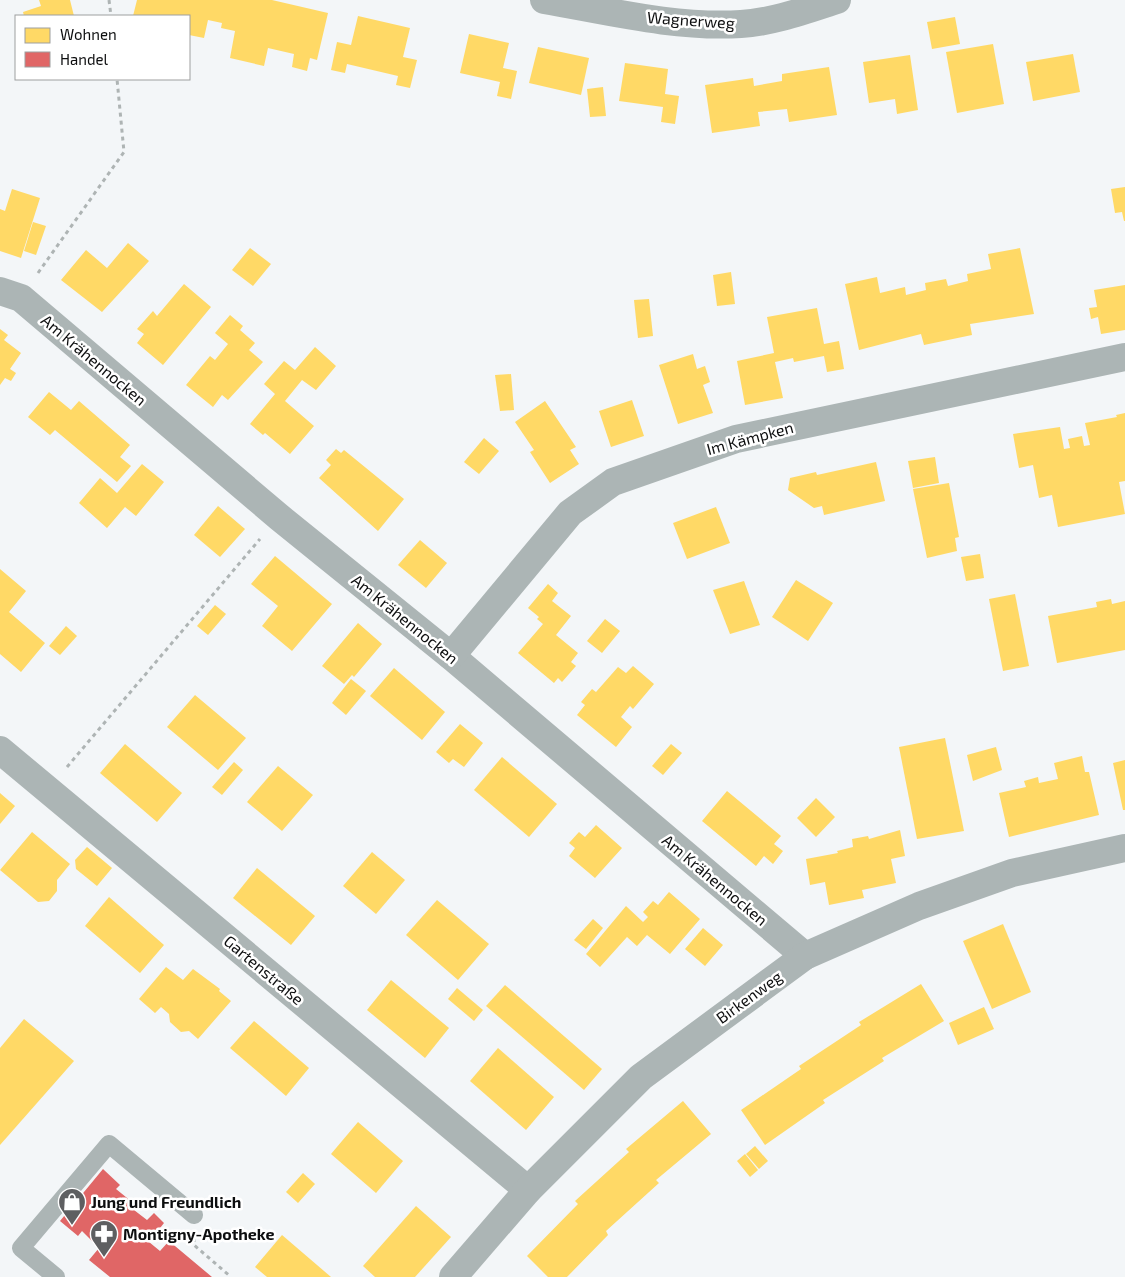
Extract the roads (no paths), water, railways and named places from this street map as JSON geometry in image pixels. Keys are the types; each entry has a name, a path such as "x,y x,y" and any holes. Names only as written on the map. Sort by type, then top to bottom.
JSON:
{"street":[{"name":"Wagnerweg","path":"544,0 667,22 741,24 780,18 837,0"},
{"name":"Am Krähennocken","path":"10,294 279,517 451,656 805,956"},
{"name":"Im Kämpken","path":"451,656 570,513 613,482 736,439 1125,357"},
{"name":"Gartenstraße","path":"0,750 528,1190"},
{"name":"Birkenweg","path":"453,1277 528,1190 641,1077 805,956 919,906 1012,873 1125,848"}],"lane":[{"path":"56,1277 21,1248 109,1144 194,1215"}],"place":[{"name":"Jung und Freundlich","path":"72,1226"},
{"name":"Montigny-Apotheke","path":"104,1258"}]}
